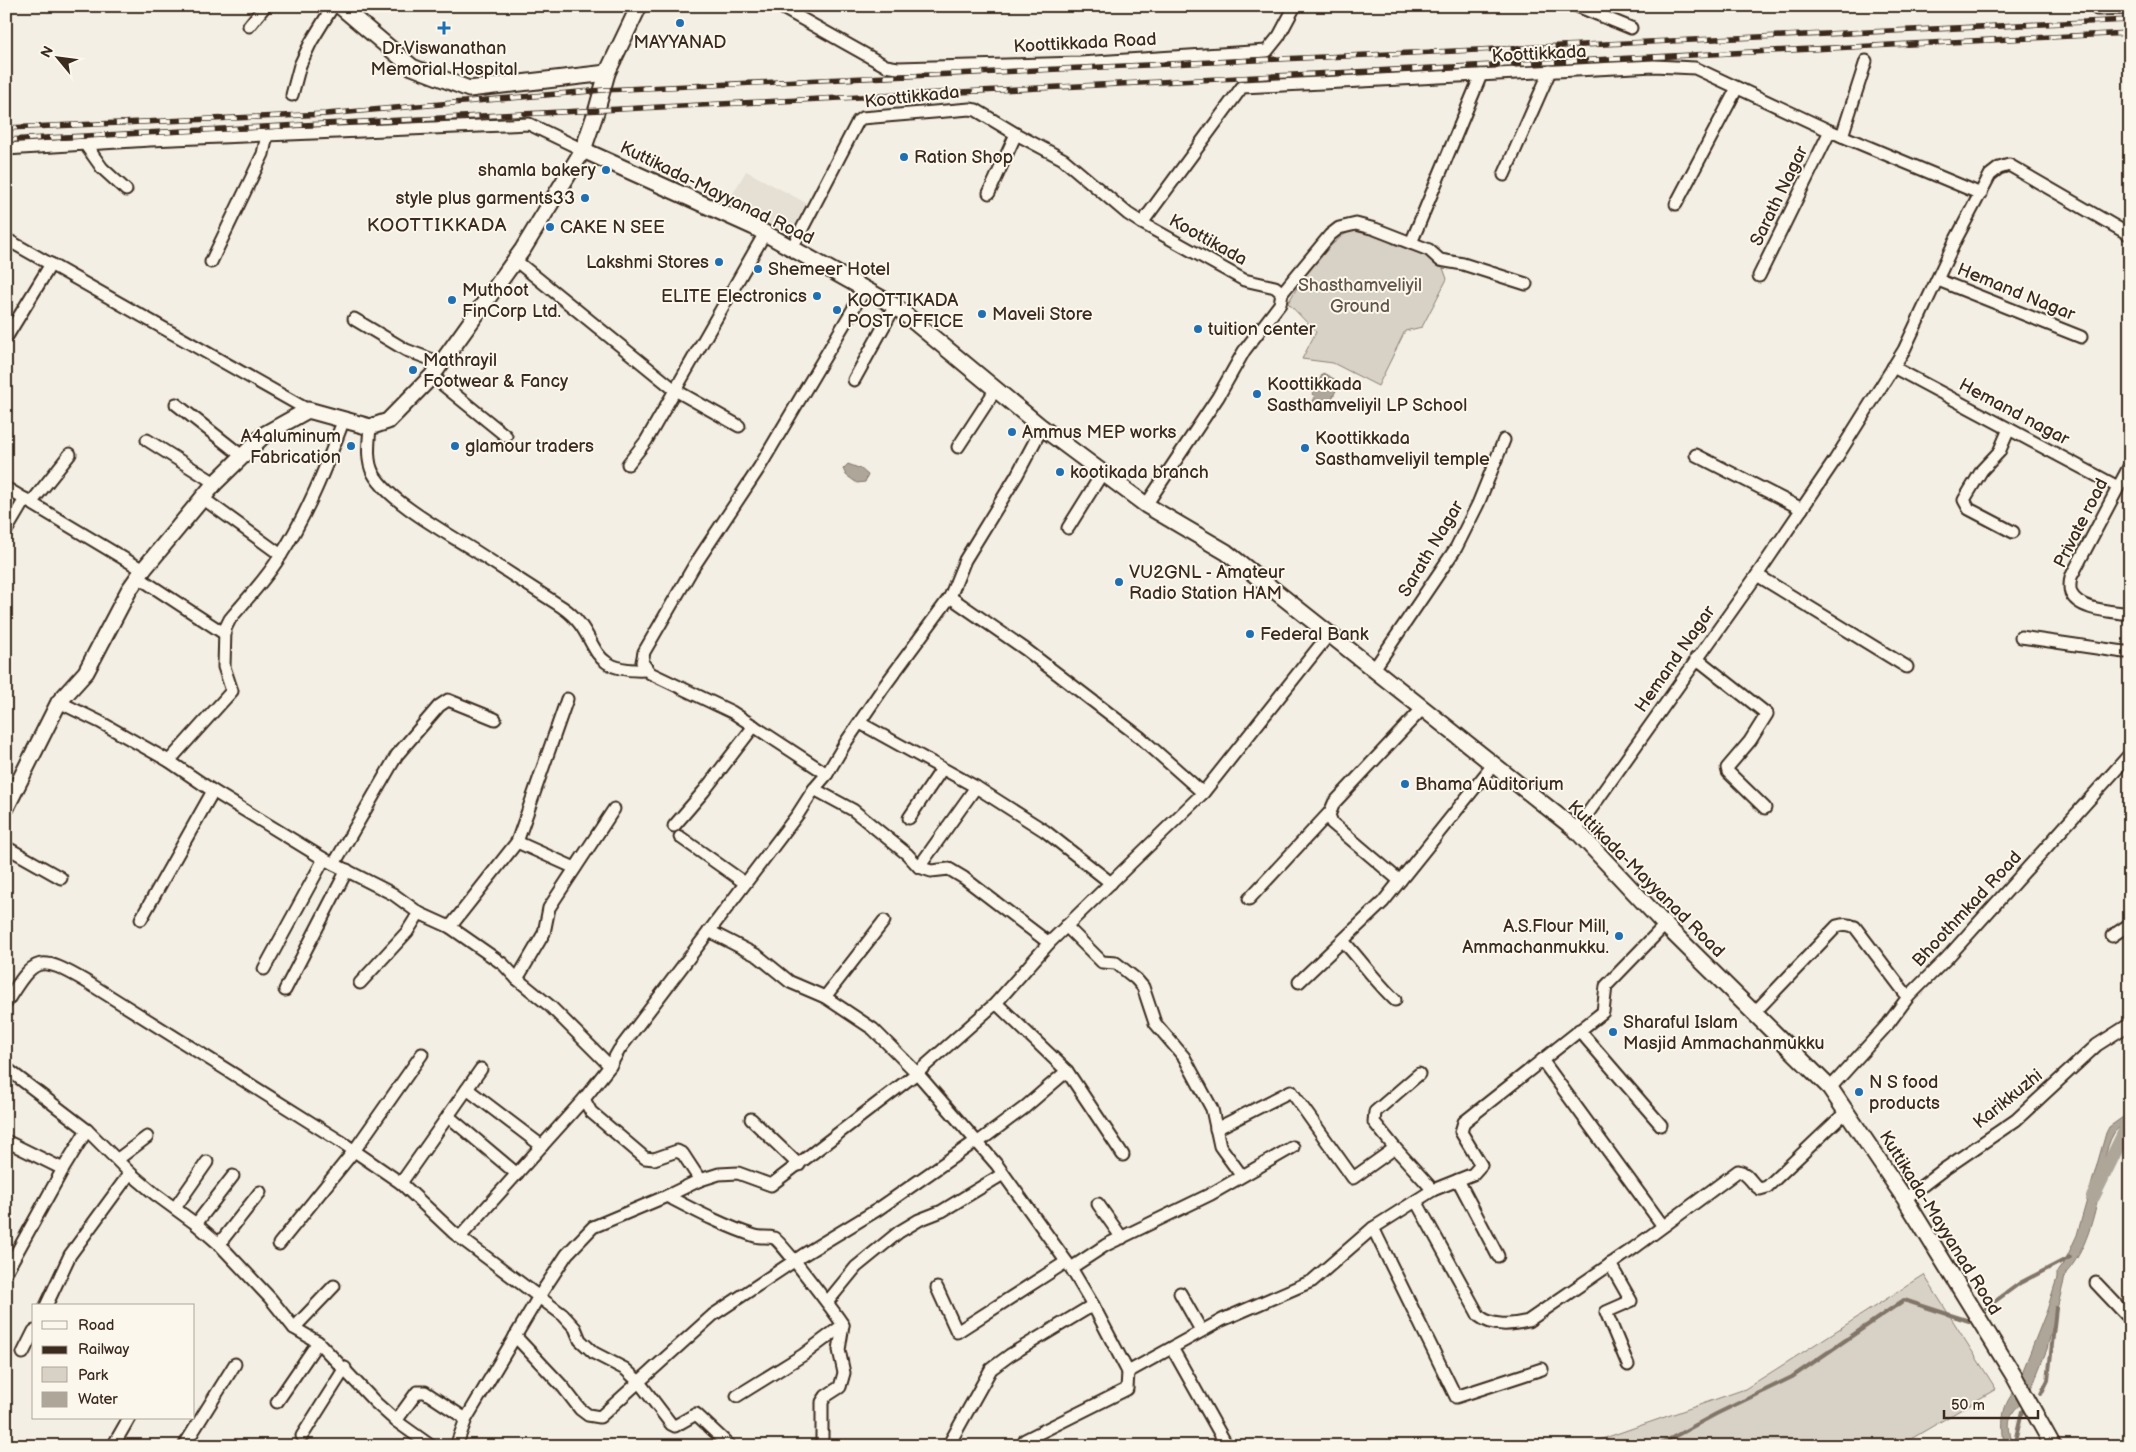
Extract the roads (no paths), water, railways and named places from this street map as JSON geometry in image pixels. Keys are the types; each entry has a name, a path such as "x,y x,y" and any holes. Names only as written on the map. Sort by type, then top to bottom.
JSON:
{"main road":[{"path":"340,6 412,67 469,89 607,73"},
{"path":"6,808 59,702 86,672 141,573 215,482 265,434 308,410 370,428 388,421 432,376 515,260 583,150 607,73 639,6"},
{"name":"Kuttikada-Mayyanad Road","path":"583,150 766,233 896,306 996,389 1146,505 1226,552 1576,830 1666,925 1830,1088 1905,1199 2014,1376 2054,1446"}],"street":[{"path":"249,26 265,6"},
{"path":"292,95 300,65 311,42 333,6"},
{"name":"Koottikkada Road","path":"780,6 886,66 898,68 1080,63 1267,51 1280,36 1296,6"},
{"path":"1577,6 1631,28"},
{"path":"2097,6 2097,9 2106,10 2130,8"},
{"path":"1842,136 1866,61"},
{"name":"Koottikkada","path":"1142,223 1242,87 1654,66 1690,67 1830,131 1981,194"},
{"path":"1504,175 1550,71"},
{"path":"1411,243 1480,74"},
{"path":"1676,204 1737,88"},
{"name":"Koottikkada","path":"792,248 858,122 862,118 970,108 1016,134"},
{"path":"6,149 150,140 529,124 583,150"},
{"name":"Sarath Nagar","path":"1759,276 1830,131"},
{"path":"989,193 1016,134"},
{"name":"Koottikada","path":"1016,134 1063,159 1128,214 1142,223 1244,280 1275,287 1282,293"},
{"path":"211,262 263,154 267,136"},
{"path":"85,144 102,168 126,190"},
{"name":"Hemand Nagar","path":"1576,830 1696,658 1757,575 1802,509 1904,350 1956,239 1990,175 1999,168 2009,165 2130,234"},
{"path":"1146,505 1218,397 1244,351 1280,304 1282,293 1315,251 1339,228 1356,224 1375,229 1429,250 1440,260 1463,264 1526,284"},
{"path":"628,464 646,441 766,233"},
{"path":"6,239 308,410"},
{"path":"515,260 675,390 739,426"},
{"path":"6,338 51,264"},
{"name":"Hemand Nagar","path":"1938,280 2081,338"},
{"path":"646,670 642,662 644,652 689,574 759,468 865,289"},
{"path":"854,380 896,306"},
{"path":"354,319 406,350 440,363"},
{"name":"Hemand nagar","path":"1893,367 2118,488"},
{"path":"432,376 506,436"},
{"path":"958,447 996,389"},
{"path":"176,404 242,456"},
{"path":"169,761 232,691 224,667 225,634 230,619 281,555 306,509 344,419"},
{"path":"460,1237 584,1099 610,1066 618,1050 827,774 846,742 883,688 950,597 965,560 1017,475 1043,426"},
{"path":"370,428 368,445 373,473 389,491 428,523 566,610 588,633 599,658 616,668 628,671 646,670 732,712 827,774"},
{"name":"Hemand Nagar","path":"2009,429 2000,452 1982,470 1964,500 1969,508 2012,532"},
{"path":"147,440 215,482"},
{"name":"Sarath Nagar","path":"1374,668 1456,548 1478,504 1504,440"},
{"path":"6,531 28,501 70,454"},
{"path":"1696,455 1802,509"},
{"name":"Private road","path":"2130,465 2071,577 2070,590 2075,599 2088,606 2130,614"},
{"path":"1068,528 1103,472"},
{"path":"6,488 141,573 225,634"},
{"path":"201,497 281,555"},
{"path":"1757,575 1907,667"},
{"path":"950,597 1025,649 1141,738 1203,793"},
{"path":"456,1446 466,1419 538,1298 567,1254 593,1227 700,1180 719,1174 738,1173 771,1185 917,1073 996,1003 1049,943 1203,793 1330,633"},
{"path":"2021,637 2130,652"},
{"path":"1696,658 1767,714 1750,741 1727,768 1728,772 1766,808"},
{"path":"450,927 517,842 567,699"},
{"path":"264,969 329,861 397,755 439,706 448,700 495,719"},
{"path":"59,702 100,722 169,761 213,791 329,861 393,894 419,913 450,927 503,964 517,979 550,1006 610,1066"},
{"path":"1248,899 1330,812 1334,803 1423,708"},
{"path":"860,723 976,787 1045,831 1111,883"},
{"path":"674,826 704,791 754,726"},
{"name":"Bhoothmkad Road","path":"1830,1088 1888,1024 1908,996 1953,951 2104,781 2129,758"},
{"path":"1299,982 1383,902 1493,765"},
{"path":"909,818 942,769"},
{"path":"919,867 976,787"},
{"path":"814,789 853,810 907,854 919,867 931,871 949,869 1049,943"},
{"path":"141,919 213,791"},
{"path":"517,979 544,933 549,908 614,809"},
{"path":"1330,812 1332,823 1400,881"},
{"path":"680,837 745,883"},
{"path":"517,842 575,868"},
{"path":"6,847 61,878"},
{"path":"285,990 347,870"},
{"path":"360,983 407,932 419,913"},
{"path":"825,997 884,921"},
{"path":"1754,1013 1837,926 1843,924 1855,927 1908,996"},
{"path":"2112,936 2130,924"},
{"path":"1128,1372 1201,1330 1312,1281 1373,1228 1433,1190 1473,1174 1481,1165 1460,1132 1464,1122 1603,1012 1606,986 1666,925"},
{"path":"1066,926 1102,962 1116,964 1143,987 1155,1023 1184,1057 1212,1109 1220,1146 1241,1175"},
{"path":"709,931 758,956 790,982 825,997 872,1029 917,1073 1003,1174 1068,1265 1093,1305 1128,1372 1126,1389 1025,1440"},
{"path":"1343,941 1360,958 1376,982 1395,1000"},
{"path":"6,1003 23,975 32,967 49,964 64,969 354,1151 400,1183 454,1233 563,1315 575,1328 580,1340 594,1353 625,1369 639,1382 671,1424 675,1426 696,1414 730,1446"},
{"path":"996,1003 1067,1071 1123,1155"},
{"name":"Karikkuzhi","path":"1905,1199 1943,1170 2016,1120 2091,1050 2130,1024"},
{"path":"1579,1030 1661,1125"},
{"path":"279,1244 354,1151 422,1054"},
{"path":"1542,1060 1663,1226"},
{"path":"6,1068 87,1130 130,1173 219,1244 270,1298 294,1328 318,1342 345,1368 376,1403 396,1421 431,1446"},
{"path":"400,1183 482,1070"},
{"path":"515,1336 563,1388 580,1410 588,1415 600,1417 713,1315 793,1261 877,1210 976,1142 1024,1108 1067,1071"},
{"path":"1419,1074 1375,1112 1374,1122 1433,1190"},
{"path":"468,1089 542,1146"},
{"path":"1216,1129 1291,1091 1353,1178 1395,1148"},
{"path":"584,1099 591,1112 645,1158 654,1159 677,1150 683,1154 700,1180"},
{"path":"1416,1201 1474,1310 1485,1321 1493,1324 1517,1324 1528,1321 1738,1171 1744,1172 1755,1187 1760,1189 1767,1187 1846,1112"},
{"path":"448,1116 516,1174"},
{"path":"751,1119 799,1165"},
{"path":"6,1271 63,1168 87,1130"},
{"path":"118,1160 147,1137"},
{"path":"6,1141 63,1168"},
{"path":"937,1288 957,1332 1068,1265 1211,1194 1241,1175 1293,1147"},
{"path":"175,1208 207,1162"},
{"path":"47,1304 70,1255 130,1173"},
{"path":"828,1300 856,1267 898,1232 942,1210 1003,1174"},
{"path":"196,1224 233,1176"},
{"path":"1458,1180 1498,1256"},
{"path":"219,1244 260,1192"},
{"path":"667,1196 734,1229 758,1238 774,1238 783,1246 843,1325 839,1350 844,1372 840,1387 826,1396 822,1402 822,1446"},
{"path":"1098,1204 1122,1238"},
{"path":"1373,1228 1456,1397 1542,1369"},
{"path":"1610,1264 1631,1302 1606,1312 1628,1365"},
{"path":"2096,1283 2130,1319"},
{"path":"294,1328 334,1286"},
{"path":"1180,1293 1201,1330"},
{"path":"948,1446 990,1369 1093,1305"},
{"path":"737,1396 803,1355 843,1325"},
{"path":"23,1352 32,1335"},
{"path":"277,1402 318,1342"},
{"path":"1172,1348 1227,1446"},
{"path":"184,1446 234,1364"},
{"path":"302,1436 345,1368"},
{"path":"396,1421 417,1392 425,1392 466,1419"},
{"path":"114,1446 127,1420"}],"water":[{"path":"1323,373 1340,382 1329,405 1324,403 1322,409 1311,405 1315,397 1312,394"},
{"path":"848,464 861,469 868,475 865,482 857,483 846,475 843,469"},
{"path":"2130,1112 2130,1122 2116,1131 2108,1146 2092,1222 2079,1255 2066,1273 2047,1349 2029,1394 2020,1378 2047,1310 2057,1278 2057,1272 2065,1261 2077,1235 2106,1133 2109,1127"},
{"path":"2015,1391 2023,1402 2013,1412 2009,1422 2013,1446 2004,1446 2004,1410"}],"waterway":[{"path":"2093,1197 2130,1121"},
{"path":"1986,1308 2020,1283 2070,1257"},
{"path":"1657,1446 1716,1414 1792,1377 1904,1300 1969,1321"},
{"path":"2041,1394 2048,1380 2056,1308"},
{"path":"2014,1446 2022,1411"}],"railway":[{"path":"6,128 326,114 603,90 2130,20"},
{"path":"6,140 2130,33"}],"place":[{"name":"MAYYANAD","path":"680,23"},
{"name":"Dr.Viswanathan Memorial Hospital","path":"444,28"},
{"name":"Ration Shop","path":"904,157"},
{"name":"shamla bakery","path":"606,170"},
{"name":"style plus garments33","path":"585,198"},
{"name":"CAKE N SEE","path":"550,227"},
{"name":"Lakshmi Stores","path":"719,262"},
{"name":"Shemeer Hotel","path":"758,269"},
{"name":"ELITE Electronics","path":"817,296"},
{"name":"Muthoot FinCorp Ltd.","path":"452,300"},
{"name":"KOOTTIKADA POST OFFICE","path":"837,310"},
{"name":"Maveli Store","path":"982,314"},
{"name":"tuition center","path":"1198,329"},
{"name":"Mathrayil Footwear & Fancy","path":"413,370"},
{"name":"Koottikkada Sasthamveliyil LP School","path":"1257,394"},
{"name":"Ammus MEP works","path":"1012,432"},
{"name":"A4aluminum Fabrication","path":"351,446"},
{"name":"glamour traders","path":"455,446"},
{"name":"Koottikkada Sasthamveliyil temple","path":"1305,448"},
{"name":"kootikada branch","path":"1060,472"},
{"name":"VU2GNL - Amateur Radio Station HAM","path":"1119,582"},
{"name":"Federal Bank","path":"1250,634"},
{"name":"Bhama Auditorium","path":"1405,784"},
{"name":"A.S.Flour Mill, Ammachanmukku.","path":"1619,936"},
{"name":"Sharaful Islam Masjid Ammachanmukku","path":"1613,1032"},
{"name":"N S food products","path":"1859,1092"}],"district":[{"name":"KOOTTIKKADA","path":"437,225"}],"park label":[{"name":"Shasthamveliyil Ground","path":"1360,295"}]}
